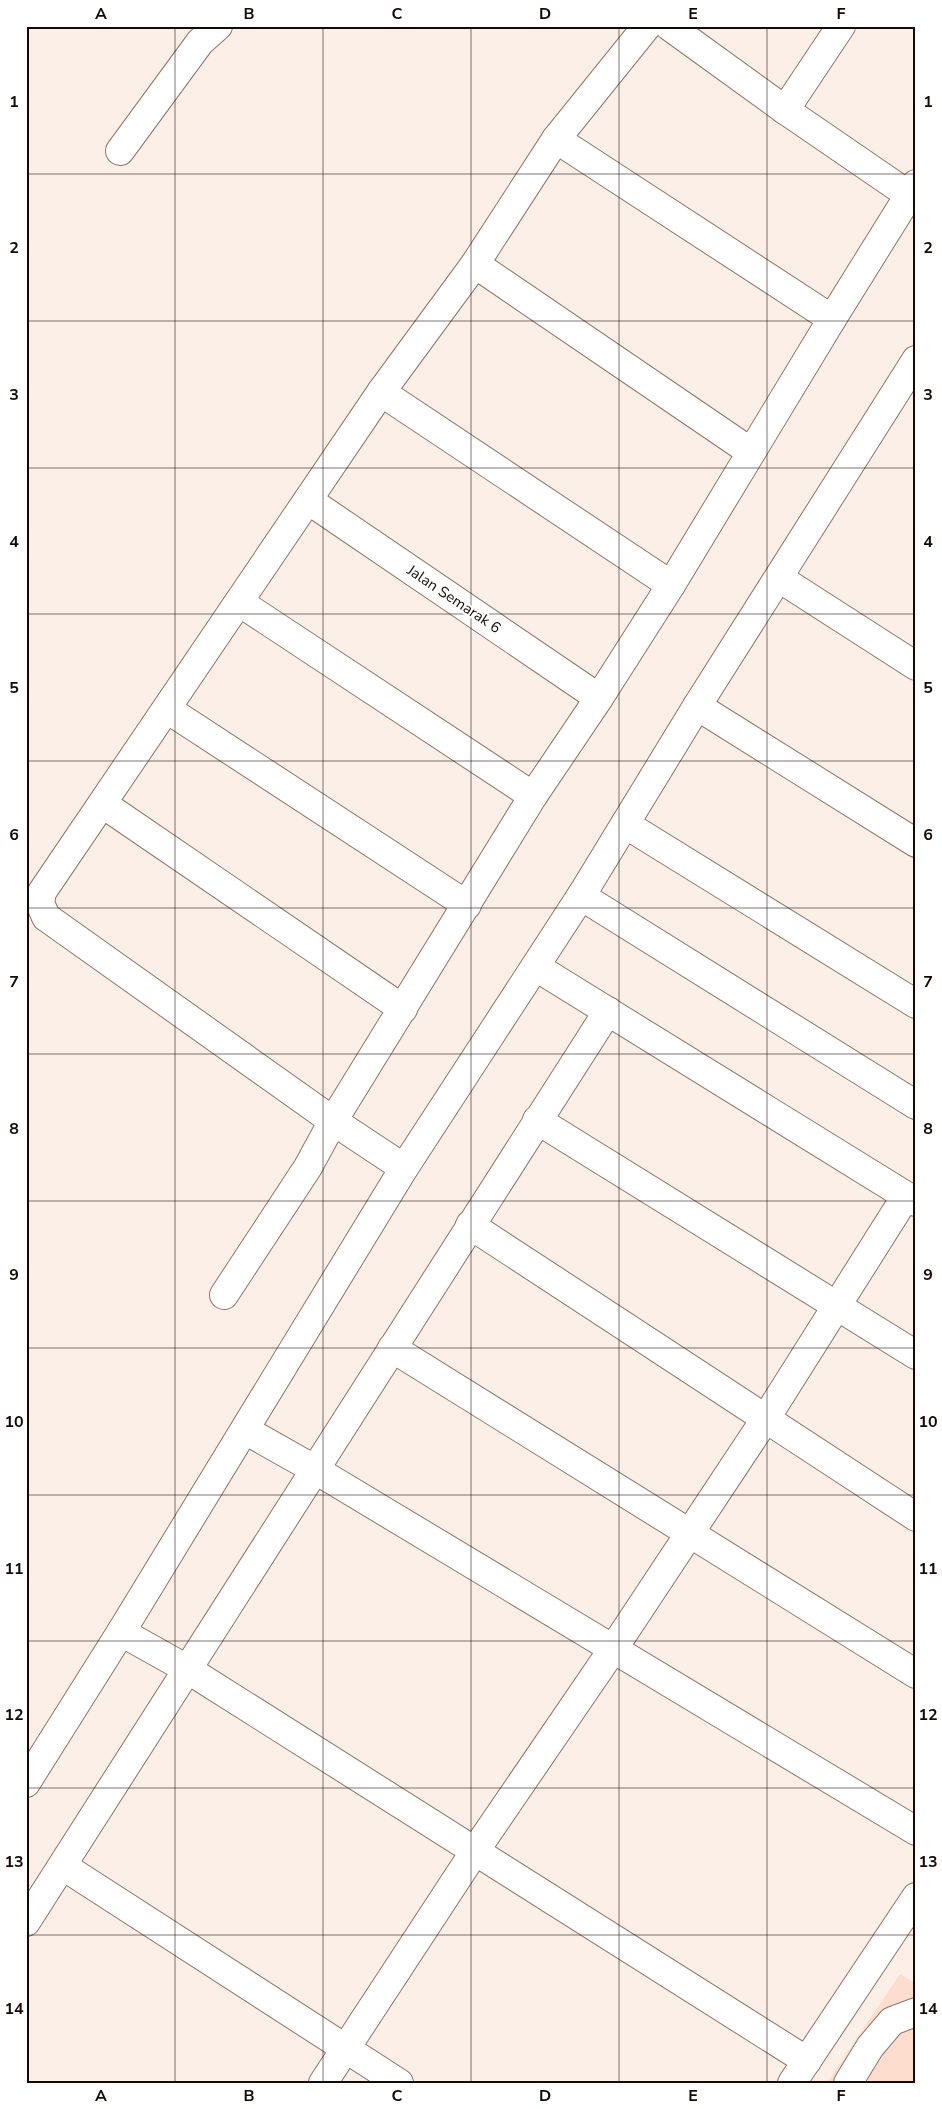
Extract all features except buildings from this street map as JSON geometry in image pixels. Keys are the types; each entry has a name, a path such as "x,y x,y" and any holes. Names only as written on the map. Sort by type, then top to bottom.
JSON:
{"street":[{"path":"120,151 200,42 218,26"},
{"path":"404,1168 333,1121 46,917 40,903 42,892 381,392 475,264 556,139 647,26"},
{"path":"224,1295 308,1167 333,1121 534,796 671,585 912,190 785,110 669,26"},
{"path":"785,110 841,26"},
{"path":"556,139 832,319"},
{"path":"475,264 751,452"},
{"path":"26,1783 122,1632 404,1168 581,896 697,706 916,360"},
{"path":"381,392 671,585"},
{"name":"Jalan Semarak 6","path":"308,500 599,698"},
{"path":"779,578 916,666"},
{"path":"239,602 534,796"},
{"path":"697,706 916,843"},
{"path":"167,709 466,906"},
{"path":"103,804 403,1009"},
{"path":"625,824 916,1004"},
{"path":"581,896 916,1105"},
{"path":"323,2083 475,1851 613,1649 766,1418 836,1307 911,1199 536,966"},
{"path":"26,1922 608,1011"},
{"path":"537,1120 916,1355"},
{"path":"470,1225 916,1517"},
{"path":"392,1348 916,1674"},
{"path":"245,1430 314,1469 916,1831"},
{"path":"122,1632 187,1669 475,1851 800,2072 911,1915"},
{"path":"63,1866 399,2083"},
{"path":"848,2083 870,2047 892,2020 916,2012"}],"shaded area":[{"path":"900,1974 916,1984 916,2083 827,2083"}]}
